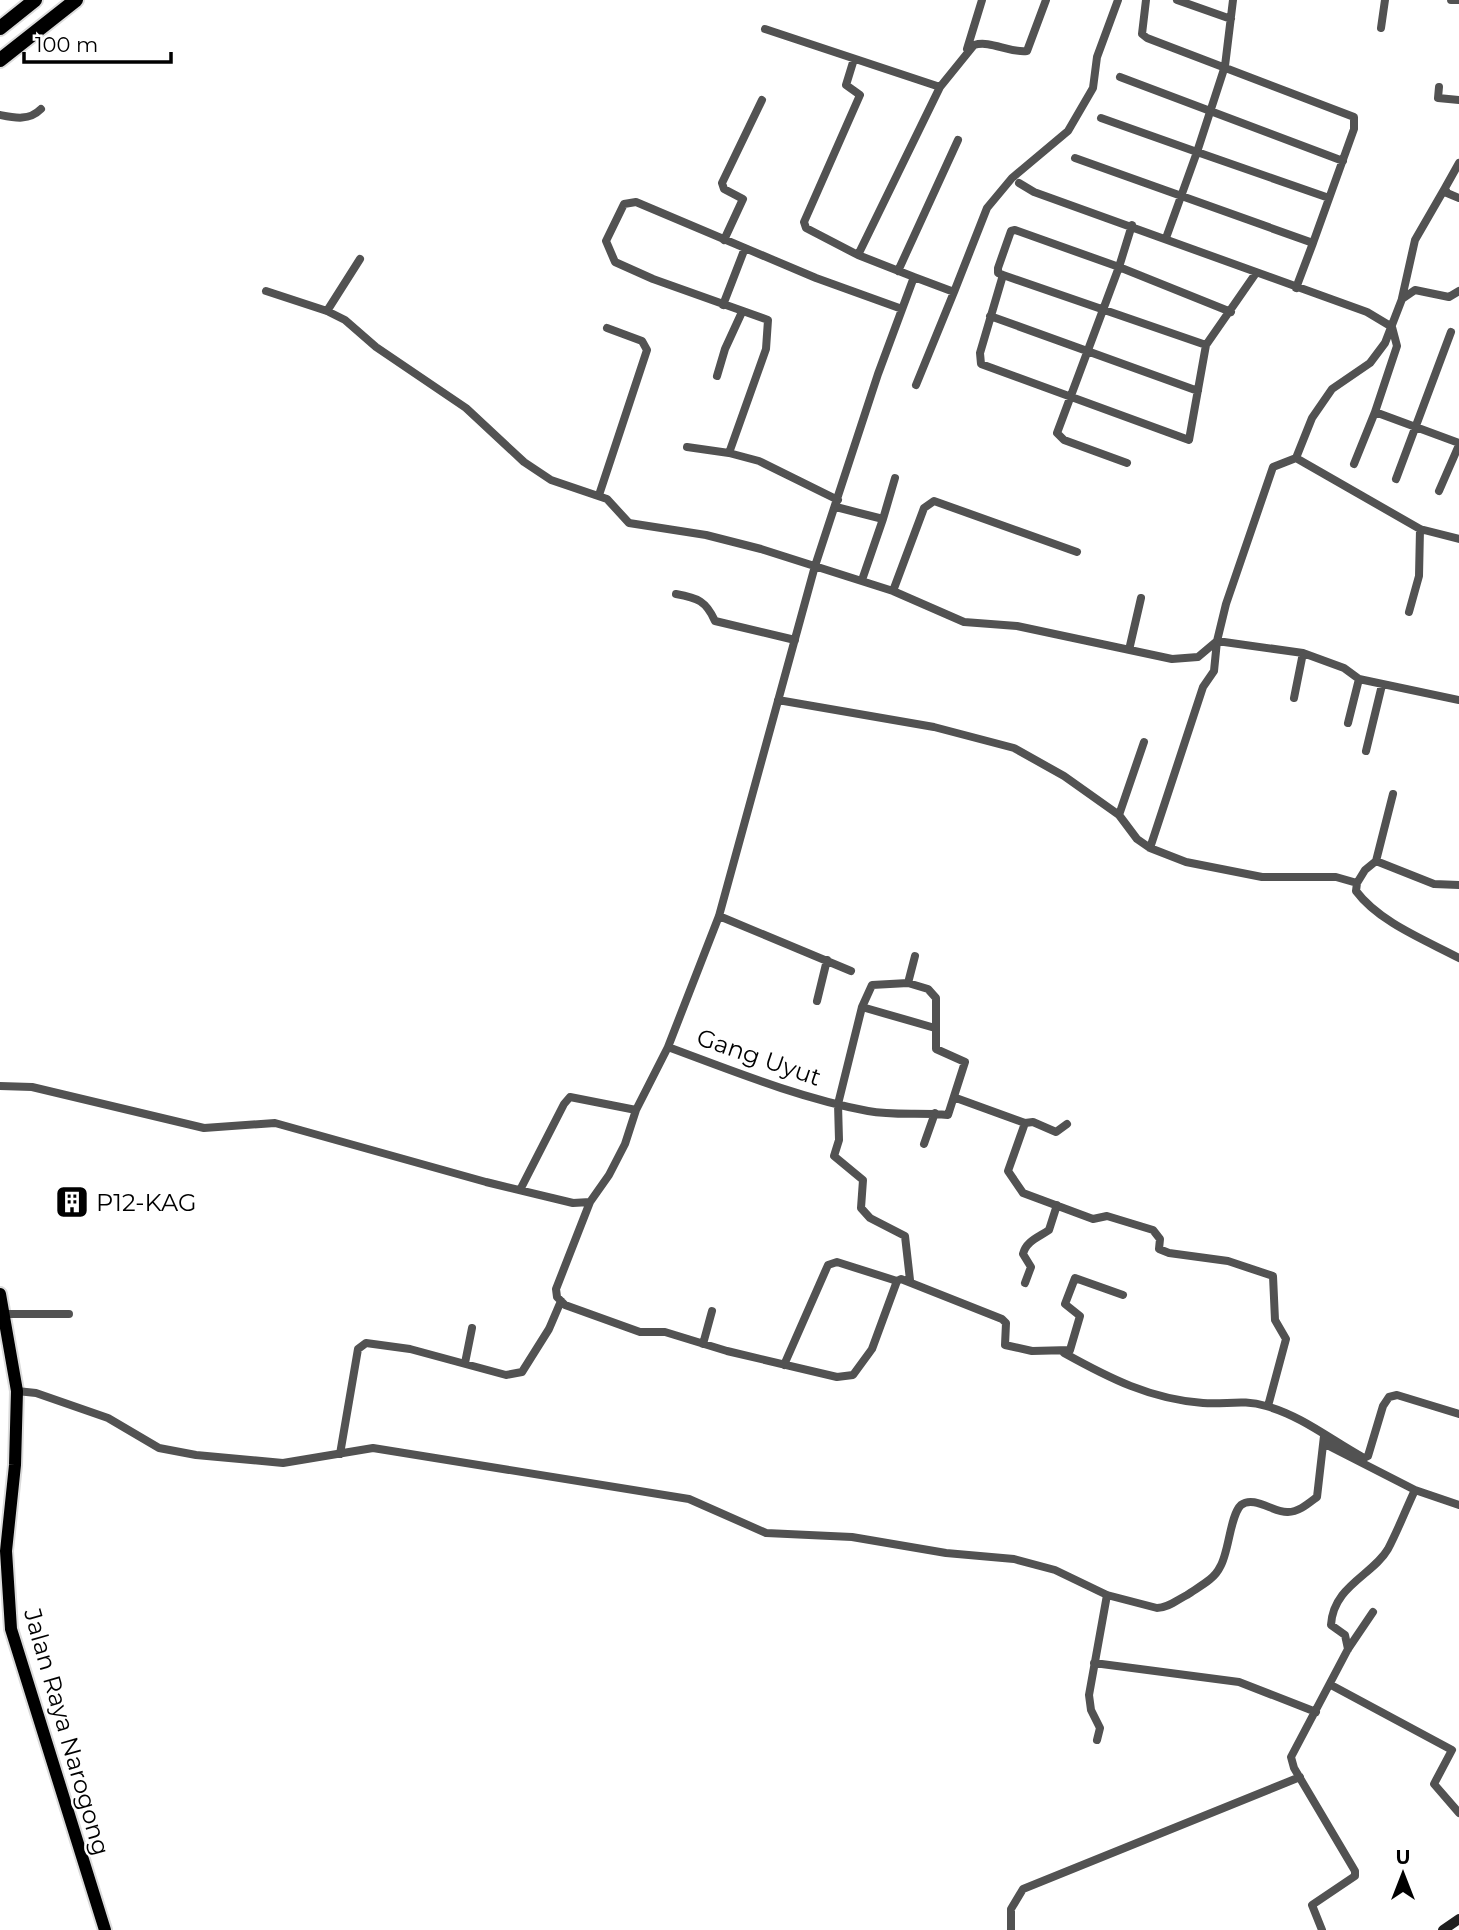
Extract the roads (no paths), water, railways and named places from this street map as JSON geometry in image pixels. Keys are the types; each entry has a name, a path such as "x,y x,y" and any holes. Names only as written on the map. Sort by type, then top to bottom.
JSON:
{"highway":[{"path":"0,28 35,0"},
{"path":"0,60 76,0"}],"main road":[{"name":"Jalan Raya Narogong","path":"0,1294 17,1391 15,1465 6,1551 6,1629 105,1930"},
{"path":"1443,1930 1459,1919"}],"street":[{"path":"858,255 940,87 966,52 982,0"},
{"path":"966,52 982,43 1014,52 1027,51 1046,0"},
{"path":"916,386 987,208 1012,178 1069,131 1093,88 1097,57 1118,0"},
{"path":"1146,0 1142,34 1147,38 1354,117 1354,129 1296,288"},
{"path":"1177,0 1231,19"},
{"path":"1166,238 1226,66 1233,0"},
{"path":"1381,28 1385,0"},
{"path":"1451,0 1459,0"},
{"path":"765,29 940,87"},
{"path":"855,59 846,85 860,95 804,222 806,228 858,255 954,292"},
{"path":"1120,77 1342,161"},
{"path":"1438,87 1438,98 1459,100"},
{"path":"724,240 743,198 724,189 722,183 762,100"},
{"path":"0,114 20,118 36,114 41,109"},
{"path":"1101,118 1329,198"},
{"path":"898,271 958,139"},
{"path":"1075,158 1313,243"},
{"path":"1150,848 1203,687 1214,671 1217,641 1226,604 1273,467 1296,458 1312,418 1332,389 1370,363 1392,327 1402,299 1415,240 1459,163"},
{"path":"1019,183 1034,192 1132,225 1296,288 1367,312 1392,327 1397,346 1354,464"},
{"path":"1445,188 1447,193 1459,198"},
{"path":"729,453 766,349 770,325 768,320 615,262 606,241 625,204 630,201 902,309"},
{"path":"1127,463 1060,437 1058,428 1119,267 1132,225"},
{"path":"1206,345 998,273 1011,231 1015,230 1119,267 1231,312"},
{"path":"723,305 745,248"},
{"path":"327,311 360,259"},
{"path":"1003,275 980,353 981,364 1070,399 1189,440 1206,345 1256,273"},
{"path":"340,1454 358,1349 366,1343 410,1349 506,1375 522,1372 549,1329 561,1301 556,1289 590,1202 620,1155 636,1110 668,1046 719,916 816,566 877,374 914,277"},
{"path":"1402,299 1415,290 1450,297 1459,291"},
{"path":"266,291 327,311 358,329 376,347 466,408 524,462 551,480 599,495 617,507 624,519 643,527 706,535 816,566 893,591 964,622 1017,626 1172,659 1198,657 1217,641 1303,653 1344,668 1359,679 1459,701"},
{"path":"717,376 725,349 743,312"},
{"path":"990,316 1087,354 1198,391"},
{"path":"599,495 647,350 642,341 607,328"},
{"path":"1396,479 1451,332"},
{"path":"1375,412 1459,444 1438,491"},
{"path":"687,447 729,453 759,461 837,503 883,519"},
{"path":"1296,458 1420,529 1459,539"},
{"path":"862,580 895,478"},
{"path":"893,591 924,508 934,500 1077,552"},
{"path":"1409,612 1419,576 1420,529"},
{"path":"676,594 701,599 708,606 715,621 795,640"},
{"path":"1129,650 1141,598"},
{"path":"1294,698 1303,653"},
{"path":"1348,723 1359,679"},
{"path":"1366,751 1382,685"},
{"path":"778,699 934,727 1014,748 1064,776 1119,815 1137,839 1150,848 1186,862 1262,877 1336,877 1357,883"},
{"path":"1119,815 1144,742"},
{"path":"1393,794 1376,860 1357,883 1356,891 1363,900 1406,930 1459,958"},
{"path":"1376,860 1434,884 1459,885"},
{"path":"719,916 851,971"},
{"path":"908,983 915,956"},
{"path":"817,1001 827,960"},
{"path":"909,1280 905,1236 870,1218 861,1208 863,1180 834,1156 839,1140 838,1104 862,1007 872,985 908,983 928,989 936,998 936,1049 965,1062 956,1098 948,1115 935,1114 924,1144"},
{"path":"862,1007 935,1028"},
{"name":"Gang Uyut","path":"668,1046 781,1088 838,1104 902,1115 935,1114"},
{"path":"0,1086 32,1087 204,1128 275,1123 520,1190 573,1203 590,1202"},
{"path":"520,1190 570,1097 577,1096 636,1110"},
{"path":"956,1098 1056,1132 1067,1124"},
{"path":"1025,1123 1007,1171 1023,1193 1093,1219 1107,1216 1153,1230 1160,1239 1159,1249 1169,1254 1228,1261 1273,1276 1275,1320 1286,1339 1268,1406"},
{"path":"1026,1283 1031,1268 1023,1254 1024,1249 1028,1243 1049,1230 1057,1205"},
{"path":"784,1365 828,1265 837,1262 897,1281 909,1280 1005,1320 1005,1345 1032,1351 1064,1353 1107,1377 1157,1396 1212,1404 1240,1401 1268,1406 1301,1418 1325,1440 1415,1490 1459,1505"},
{"path":"1064,1353 1070,1350 1080,1316 1065,1305 1075,1278 1123,1295"},
{"path":"561,1301 640,1332 665,1332 837,1377 852,1374 872,1349 897,1281"},
{"path":"703,1344 712,1311"},
{"path":"5,1314 69,1314"},
{"path":"465,1363 472,1328"},
{"path":"0,1367 14,1368"},
{"path":"17,1391 36,1393 108,1418 159,1448 184,1453 283,1463 373,1448 689,1499 766,1533 852,1538 946,1553 1014,1559 1055,1570 1107,1595 1150,1608 1164,1608 1210,1579 1220,1568 1236,1513 1242,1504 1250,1502 1289,1513 1317,1497 1325,1440"},
{"path":"1325,1440 1366,1457 1383,1406 1389,1397 1397,1395 1459,1414"},
{"path":"1348,1649 1345,1635 1331,1625 1332,1619 1350,1583 1387,1550 1415,1490"},
{"path":"1097,1740 1100,1728 1089,1703 1107,1595"},
{"path":"1322,1930 1312,1905 1355,1875 1355,1871 1291,1757 1348,1649 1373,1612"},
{"path":"1094,1663 1239,1682 1316,1712"},
{"path":"1331,1685 1452,1750 1434,1784 1459,1813"},
{"path":"1011,1930 1011,1909 1023,1889 1300,1777"}],"place":[{"name":"P12-KAG","path":"72,1202"}]}
